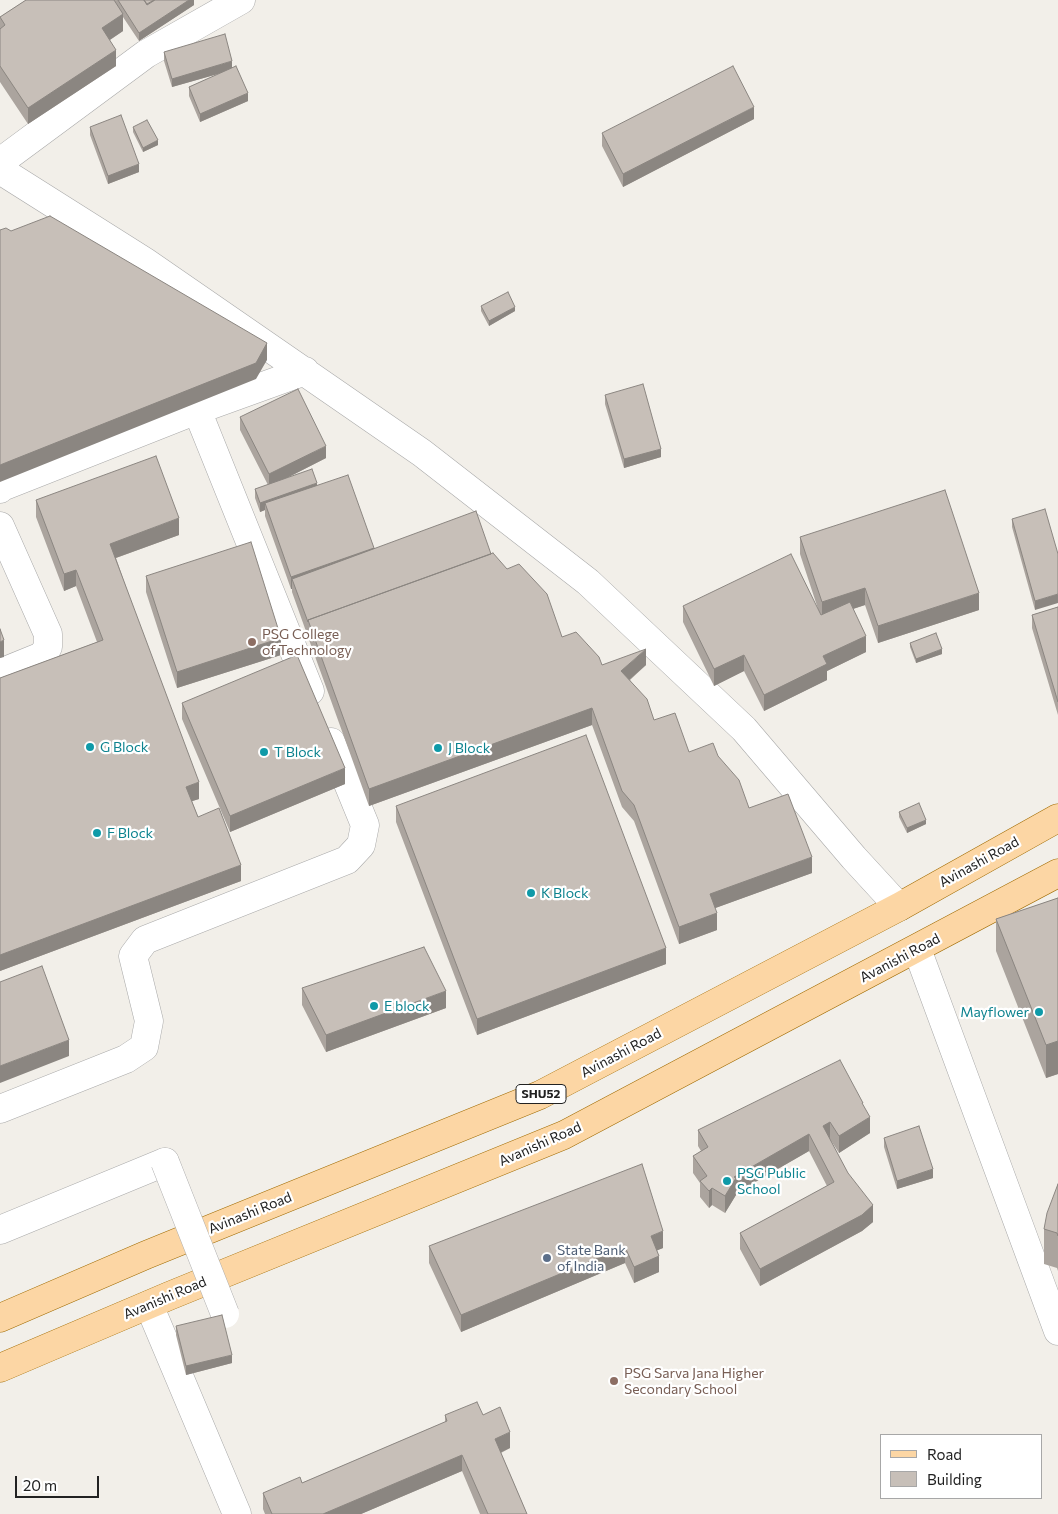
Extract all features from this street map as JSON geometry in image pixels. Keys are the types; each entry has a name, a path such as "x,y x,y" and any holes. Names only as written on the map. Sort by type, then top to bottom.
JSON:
{"main road":[{"name":"Avinashi Road","path":"0,1318 146,1255 540,1095 899,907 1058,818"},
{"name":"Avanishi Road","path":"0,1368 564,1135 1058,873"}],"street":[{"path":"0,162 146,54 241,0"},
{"path":"0,170 144,261 422,452 588,582 744,729 854,858 899,907"},
{"path":"0,489 197,410 304,371"},
{"path":"0,1109 126,1059 144,1047 149,1021 133,956 145,940 347,860 361,845 365,825 197,410"},
{"path":"0,526 48,634 48,647 42,656 0,673"},
{"path":"917,949 1058,1331"},
{"path":"0,1230 166,1162 225,1314"},
{"path":"149,1305 237,1514"}],"building":[{"path":"26,0 114,0 123,14 102,28 116,50 28,108 0,66 0,29 5,25 0,17"},
{"path":"118,0 144,0 147,5 155,0 189,0 139,33"},
{"path":"144,0 154,0 147,4"},
{"path":"225,34 232,61 172,79 164,52"},
{"path":"236,66 248,93 200,114 189,87"},
{"path":"733,66 754,107 623,174 602,133"},
{"path":"121,115 139,164 108,176 90,127"},
{"path":"147,120 158,140 143,148 133,127"},
{"path":"50,216 267,343 256,363 0,465 0,230 6,228 11,231"},
{"path":"508,292 515,307 489,321 481,306"},
{"path":"643,384 661,449 624,459 605,395"},
{"path":"298,389 326,446 269,474 240,417"},
{"name":"G Block","path":"156,456 179,518 110,544 199,782 186,787 198,817 219,808 241,865 0,955 0,678 103,640 76,570 64,574 36,500"},
{"path":"312,469 317,483 260,503 255,489"},
{"path":"348,475 374,548 291,577 265,503"},
{"path":"945,490 979,593 878,626 865,588 822,602 800,537"},
{"path":"1045,509 1058,554 1058,594 1035,601 1012,519"},
{"path":"476,511 491,554 308,620 308,622 292,579"},
{"path":"251,542 281,638 177,672 146,576"},
{"name":"J Block","path":"493,553 507,569 519,564 547,594 562,637 576,632 599,657 602,665 646,649 621,671 647,699 654,720 675,713 689,752 713,743 718,756 739,780 749,808 788,794 812,857 710,894 717,913 679,927 634,805 622,791 592,708 369,789 308,620"},
{"path":"791,554 821,615 850,602 866,636 823,656 827,664 764,695 744,655 714,669 683,606"},
{"path":"1058,607 1058,702 1032,615"},
{"path":"0,629 4,640 0,642"},
{"path":"936,633 942,649 916,659 910,643"},
{"name":"T Block","path":"297,655 345,768 230,816 182,703"},
{"name":"K Block","path":"586,735 666,948 477,1019 396,806"},
{"path":"919,803 926,820 907,828 899,812"},
{"name":"Mayflower","path":"1058,898 1058,1041 1046,1045 996,919"},
{"name":"E block","path":"424,947 446,991 326,1035 302,988"},
{"path":"42,966 69,1040 0,1066 0,982"},
{"name":"PSG Public School","path":"840,1060 870,1117 839,1136 830,1122 823,1126 848,1173 873,1205 862,1215 760,1269 740,1233 834,1182 809,1134 734,1177 736,1178 725,1196 712,1188 709,1191 700,1181 707,1176 693,1156 708,1147 698,1130"},
{"path":"919,1126 933,1169 897,1181 884,1138"},
{"name":"State Bank of India","path":"642,1164 663,1231 651,1236 659,1256 634,1267 625,1247 461,1315 429,1246"},
{"path":"1058,1184 1058,1236 1057,1233 1044,1229 1047,1213"},
{"path":"222,1315 232,1355 186,1366 176,1326"},
{"path":"477,1402 483,1415 500,1407 510,1432 495,1439 527,1514 488,1514 462,1455 323,1514 272,1514 263,1493 300,1477 302,1483 447,1421 445,1415"}],"place":[{"name":"PSG College of Technology","path":"252,642"},
{"name":"G Block","path":"90,747"},
{"name":"J Block","path":"438,748"},
{"name":"T Block","path":"264,752"},
{"name":"F Block","path":"97,833"},
{"name":"K Block","path":"531,893"},
{"name":"E block","path":"374,1006"},
{"name":"Mayflower","path":"1039,1012"},
{"name":"PSG Public School","path":"727,1181"},
{"name":"State Bank of India","path":"547,1258"},
{"name":"PSG Sarva Jana Higher Secondary School","path":"614,1381"}]}
